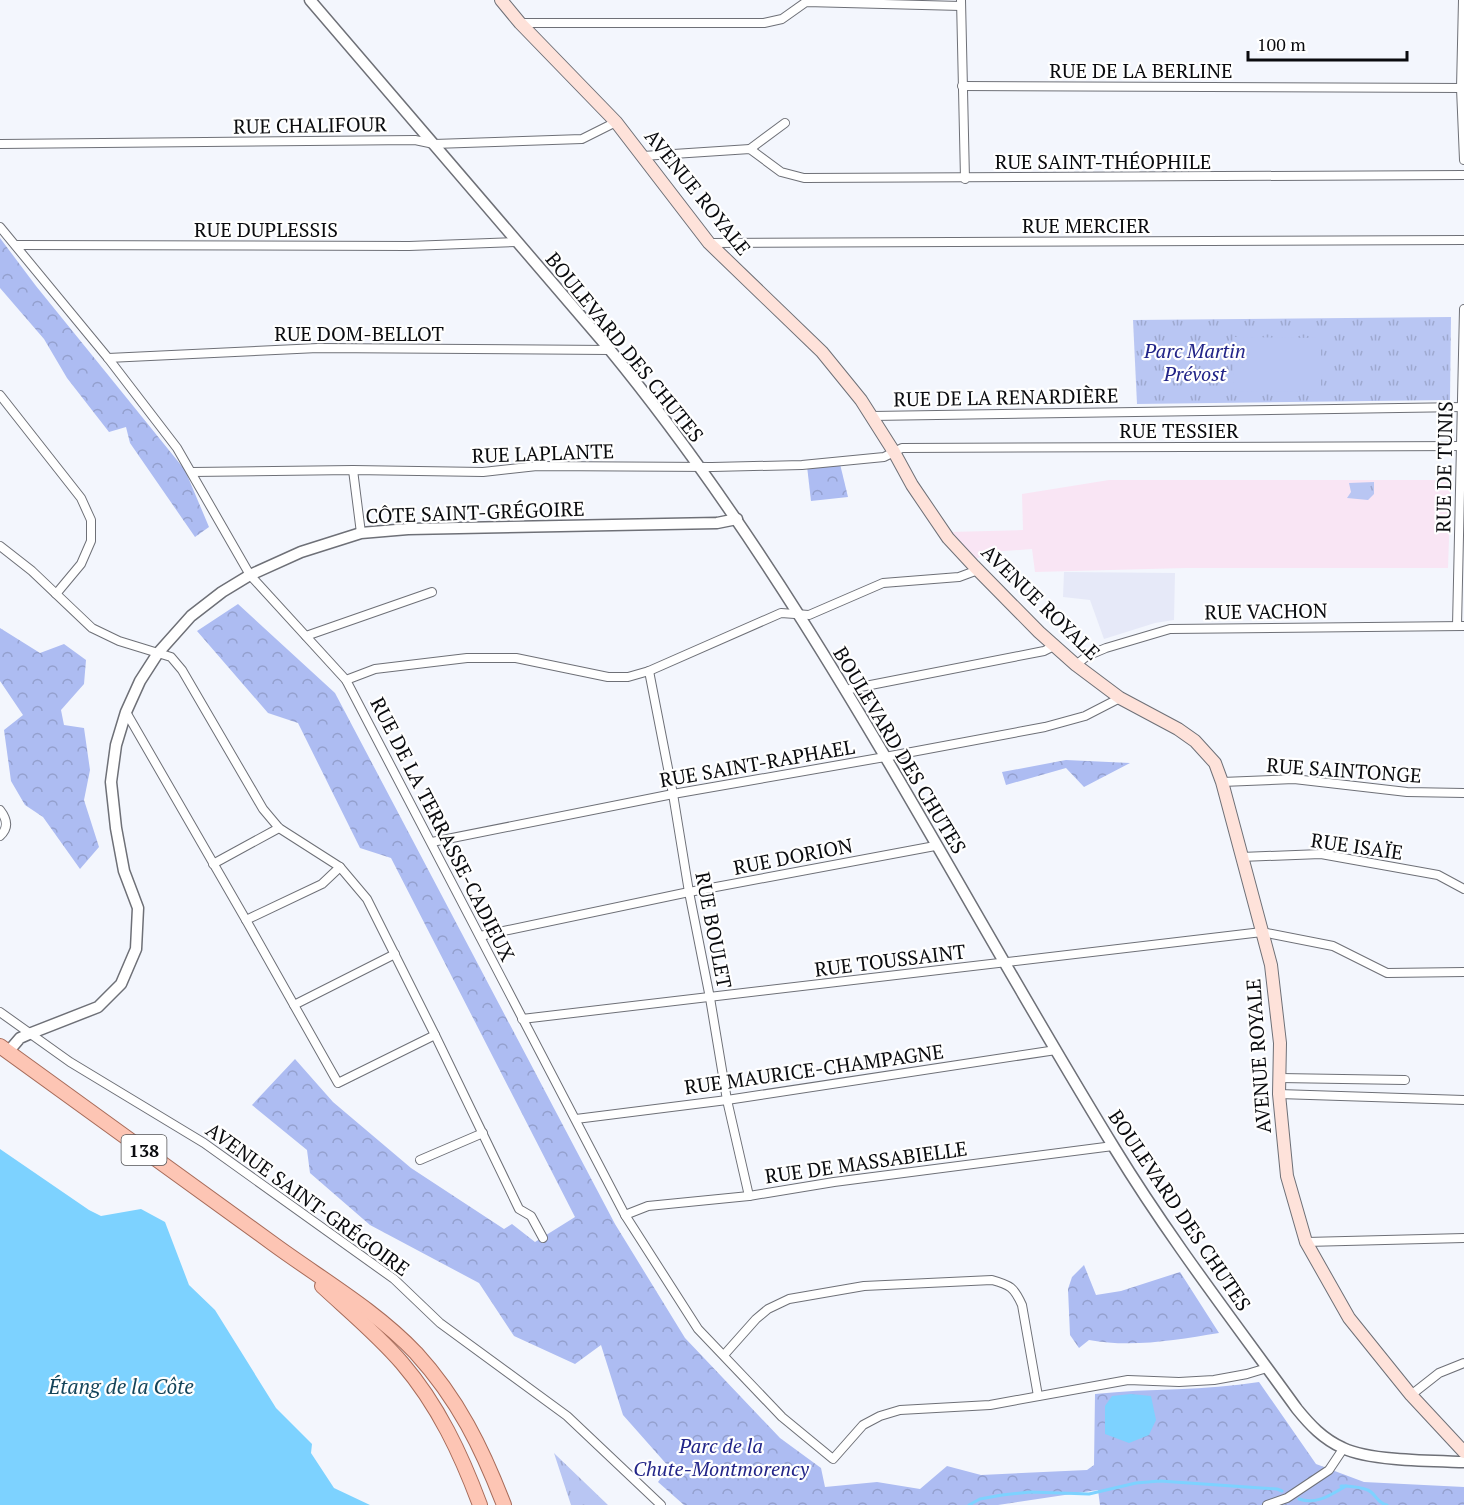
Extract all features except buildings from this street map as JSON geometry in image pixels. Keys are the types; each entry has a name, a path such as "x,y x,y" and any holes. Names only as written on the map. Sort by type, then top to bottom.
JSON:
{"main road":[{"name":"AVENUE ROYALE","path":"501,0 520,23 616,122 709,243 822,352 872,416 912,485 948,538 1054,646 1120,698 1178,729 1195,741 1215,763 1271,965 1280,1043 1280,1094 1287,1176 1306,1242 1349,1318 1411,1395 1464,1452"},
{"name":"138","path":"4,1049 287,1254 369,1310 416,1354 444,1387 465,1417 484,1455 504,1505"},
{"name":"138","path":"287,1254 383,1343 431,1401 450,1433 480,1505"}],"street":[{"name":"BOULEVARD DES CHUTES","path":"310,0 610,350 657,409 737,519 845,690 1113,1146 1143,1193 1312,1428 1344,1449 1392,1458 1464,1462"},
{"path":"1463,0 1464,160"},
{"path":"520,23 764,23 783,19 806,1 961,3 965,179"},
{"name":"RUE DE LA BERLINE","path":"962,86 1463,88"},
{"name":"RUE CHALIFOUR","path":"0,144 415,140 434,144 582,139 616,122"},
{"path":"643,156 750,149 785,123"},
{"name":"RUE SAINT-THÉOPHILE","path":"750,149 781,172 804,178 1464,175"},
{"name":"RUE DE LA TERRASSE-CADIEUX","path":"0,226 108,358 177,448 250,575 346,680 625,1215 698,1329 782,1417 833,1459 863,1425 880,1416 900,1410 990,1405 1038,1396"},
{"name":"RUE MERCIER","path":"709,243 1464,240"},
{"name":"RUE DUPLESSIS","path":"16,245 409,246 516,242"},
{"name":"RUE DE TUNIS","path":"1460,626 1464,309"},
{"name":"RUE DOM-BELLOT","path":"108,358 318,348 610,350"},
{"path":"0,395 81,498 91,520 91,541 81,564 56,594"},
{"name":"RUE DE LA RENARDIÈRE","path":"872,416 1463,407"},
{"name":"RUE TESSIER","path":"894,452 902,448 1462,446"},
{"name":"RUE LAPLANTE","path":"192,472 483,472 537,466 802,465 884,457 894,452"},
{"path":"353,471 361,532"},
{"name":"CÔTE SAINT-GRÉGOIRE","path":"4,1049 20,1038 98,1007 121,984 136,949 138,908 124,872 116,828 111,782 116,745 126,712 140,681 158,653 191,616 222,592 250,575 301,552 361,532 408,529 717,523 737,519"},
{"path":"0,546 32,571 92,628 107,636 171,657 182,670 263,809 279,828 340,867 367,899 519,1209 531,1216 543,1238"},
{"path":"346,680 375,669 467,658 516,658 608,677 628,677 649,671 781,613 809,615 883,583 960,576 978,570"},
{"path":"306,636 432,592"},
{"name":"RUE VACHON","path":"1076,664 1087,656 1106,648 1170,629 1460,626"},
{"path":"845,690 1044,651 1054,646"},
{"name":"RUE BOULET","path":"649,671 689,892 711,998 727,1100 748,1196"},
{"name":"RUE SAINT-RAPHAEL","path":"432,842 673,794 885,758 1045,727 1085,716 1120,698"},
{"path":"126,712 338,1083 435,1035"},
{"name":"RUE SAINTONGE","path":"1222,782 1294,779 1407,792 1464,793"},
{"path":"0,810 6,817 6,827 0,836"},
{"path":"213,864 279,828"},
{"name":"RUE DORION","path":"480,936 689,892 935,846"},
{"name":"RUE ISAÏE","path":"1241,857 1321,854 1437,875 1464,889"},
{"path":"246,920 322,884 340,867"},
{"name":"RUE TOUSSAINT","path":"522,1019 1262,932 1333,946 1387,973 1464,972"},
{"path":"294,1005 395,954"},
{"name":"AVENUE SAINT-GRÉGOIRE","path":"0,1012 70,1062 204,1143 394,1279 440,1323 567,1416 661,1505"},
{"name":"RUE MAURICE-CHAMPAGNE","path":"576,1119 727,1100 1056,1050"},
{"path":"1280,1078 1405,1080"},
{"path":"1280,1094 1464,1100"},
{"path":"420,1160 483,1133"},
{"name":"RUE DE MASSABIELLE","path":"625,1215 648,1206 748,1196 834,1182 1113,1146"},
{"path":"1306,1242 1464,1238"},
{"path":"724,1355 756,1319 768,1309 789,1299 864,1286 992,1281 1007,1284 1016,1292 1022,1305 1038,1396 1128,1380 1179,1382 1214,1380 1267,1368"},
{"path":"1411,1395 1439,1373 1464,1363"},
{"path":"1266,1505 1287,1498 1329,1470 1344,1449"}],"shaded area":[{"path":"1109,480 1451,480 1448,568 1186,568 1035,572 1032,549 990,552 976,559 950,532 1023,530 1022,494"},
{"path":"1064,572 1175,573 1174,620 1155,623 1104,639 1090,600 1063,597"}],"green space":[{"path":"0,238 185,470 209,527 195,537 130,443 126,427 109,432 67,378 44,339 0,288"},
{"name":"Parc Martin Prévost","path":"1451,317 1450,400 1137,404 1133,320"},
{"path":"1234,337 1321,338 1321,392 1233,391"},
{"path":"840,464 848,497 811,501 807,466"},
{"path":"1374,482 1374,494 1368,500 1347,498 1351,492 1349,483"},
{"path":"238,604 335,693 615,1224 685,1338 780,1438 821,1468 825,1487 877,1482 920,1489 947,1466 981,1475 1087,1470 1094,1465 1095,1394 1218,1387 1259,1382 1316,1464 1364,1482 1464,1487 1464,1505 1100,1505 1098,1490 998,1505 684,1505 658,1482 669,1467 623,1415 601,1345 575,1364 514,1336 479,1283 370,1225 310,1173 307,1150 252,1105 295,1059 333,1102 411,1168 504,1229 512,1224 535,1242 575,1217 391,858 360,848 298,723 268,713 197,631"},
{"path":"0,628 40,653 64,644 86,660 84,684 61,710 64,725 84,728 90,770 84,800 99,847 80,869 43,817 25,805 11,781 4,730 23,715 0,681"},
{"path":"1066,760 1130,763 1084,787 1066,768 1006,785 1002,772"},
{"path":"1084,1265 1096,1295 1121,1291 1180,1272 1219,1333 1138,1343 1089,1340 1079,1348 1070,1335 1068,1289 1072,1277"},
{"name":"Parc de la Chute-Montmorency","path":"554,1453 557,1456 608,1505 571,1505"}],"water":[{"name":"Étang de la Côte","path":"0,1149 101,1216 141,1209 165,1222 189,1285 215,1310 276,1408 312,1444 311,1453 334,1488 370,1505 0,1505"},
{"path":"1131,1394 1151,1396 1156,1420 1149,1435 1129,1443 1105,1434 1105,1406 1112,1396"}],"waterway":[{"path":"969,1505 980,1499 1002,1495 1030,1492 1089,1494 1136,1483 1160,1481 1282,1491"},
{"path":"1299,1499 1318,1500 1346,1486 1341,1486"},
{"path":"1346,1486 1368,1490 1380,1502 1387,1505"}]}
